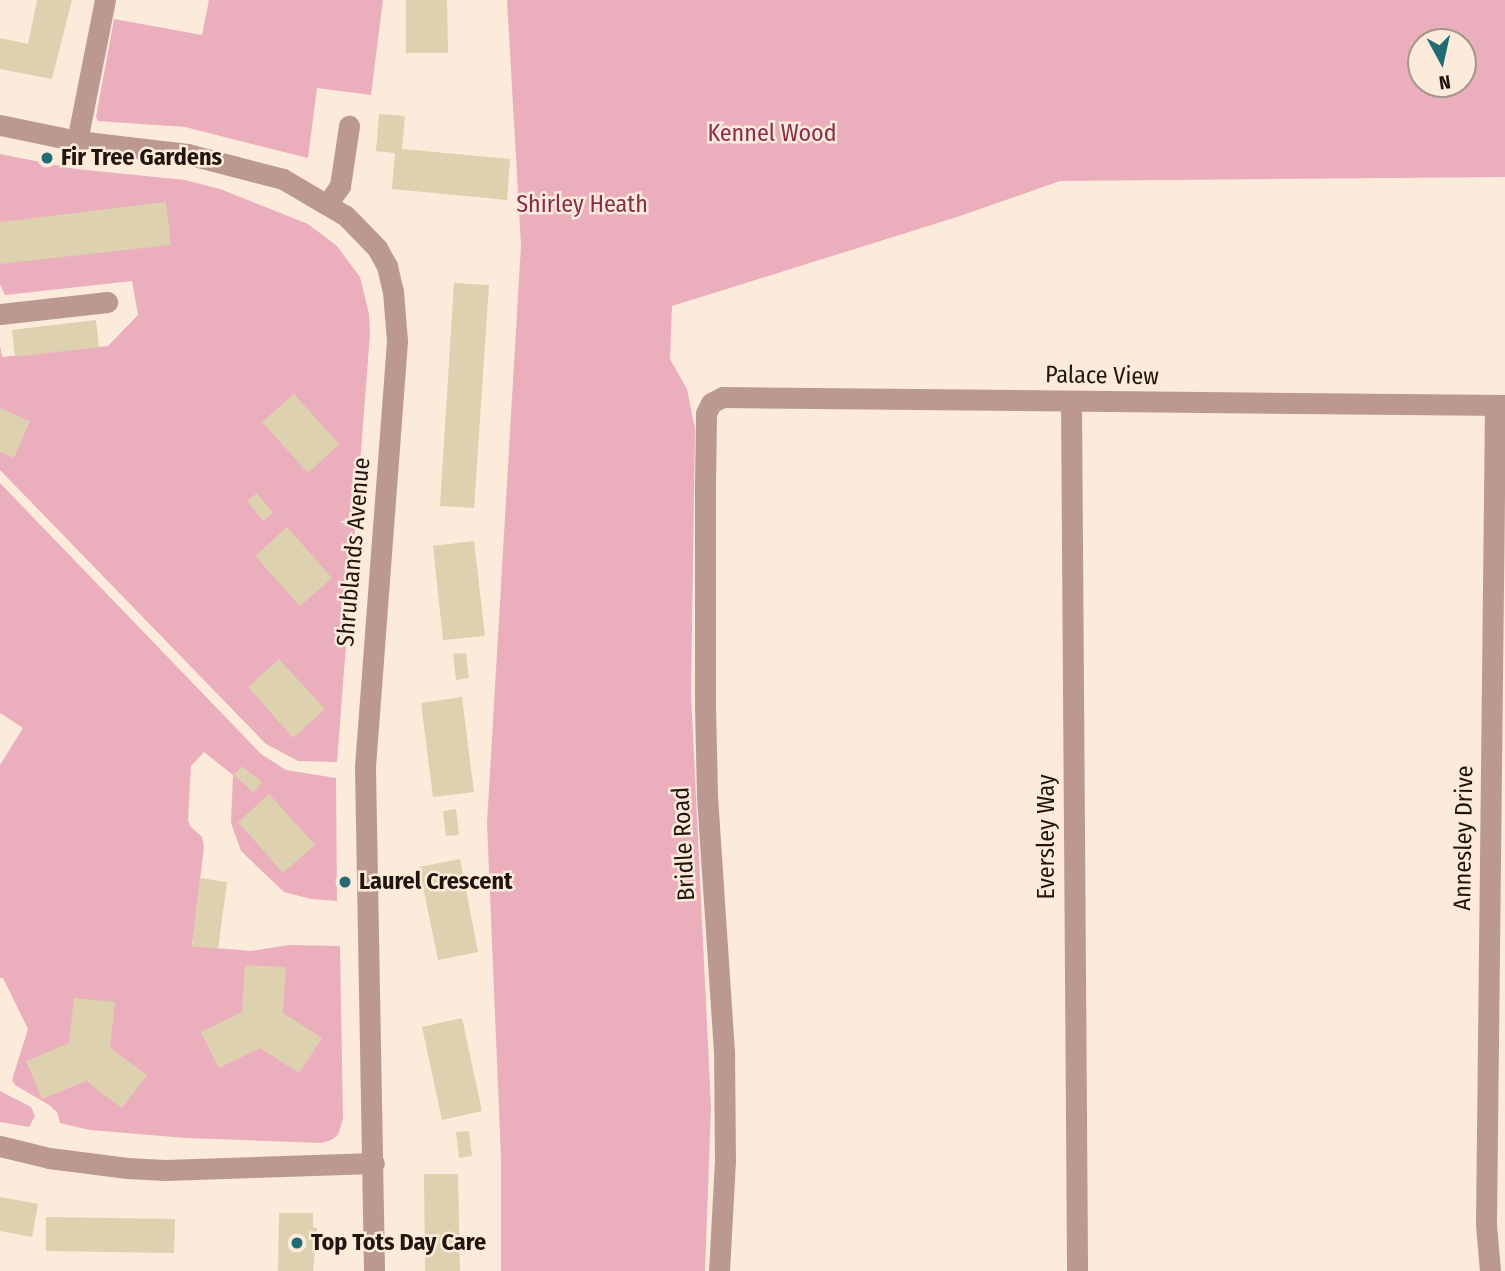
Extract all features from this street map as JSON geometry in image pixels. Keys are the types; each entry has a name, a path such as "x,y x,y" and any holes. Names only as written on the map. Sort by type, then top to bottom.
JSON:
{"street":[{"path":"77,141 105,0"},
{"name":"Shrublands Avenue","path":"0,125 77,141 222,161 283,179 328,203 363,231 377,248 387,267 396,315 395,375 365,768 374,1271"},
{"path":"328,203 340,186 349,126"},
{"path":"0,314 107,302"},
{"name":"Palace View","path":"706,413 711,403 723,397 1500,405"},
{"name":"Eversley Way","path":"1071,402 1077,1271"},
{"name":"Annesley Drive","path":"1490,1271 1486,1224 1500,405"},
{"name":"Bridle Road","path":"706,413 704,554 707,783 726,1114 719,1271"},
{"path":"0,1146 49,1158 127,1168 374,1163"}],"green space":[{"path":"209,0 383,0 371,95 317,88 308,158 185,127 98,121 96,117 114,19 202,35"},
{"path":"507,0 1505,0 1505,177 1060,181 957,217 672,306 670,359 687,389 695,429 691,693 711,1107 705,1271 501,1271 501,1158 487,823 521,245"},
{"path":"0,154 76,169 185,180 220,189 308,224 337,246 360,277 369,314 370,334 337,762 298,761 266,744 0,470 0,346 2,357 108,346 138,315 132,281 5,295 0,284"},
{"path":"0,483 261,754 286,770 336,778 337,901 311,899 284,892 241,851 231,823 233,775 204,752 191,766 188,820 190,826 202,837 204,847 192,946 251,951 289,945 340,946 343,1119 338,1135 331,1140 321,1143 186,1138 90,1130 60,1123 57,1112 15,1085 12,1080 28,1029 3,978 0,978 0,765 23,728 0,713"},
{"path":"0,1091 31,1107 35,1116 29,1127 0,1122"}],"building":[{"path":"37,0 72,0 52,79 0,69 0,38 28,44"},
{"path":"406,0 447,0 448,53 406,53"},
{"path":"379,114 405,116 402,149 510,159 507,200 392,189 395,153 376,151"},
{"path":"166,202 171,245 0,264 0,222"},
{"path":"454,283 489,285 474,508 440,506"},
{"path":"96,320 99,347 15,357 12,330"},
{"path":"294,394 339,444 308,473 262,422"},
{"path":"0,408 30,421 14,458 0,452"},
{"path":"257,493 273,513 263,521 247,501"},
{"path":"287,527 332,578 300,606 255,556"},
{"path":"474,541 485,636 443,640 433,546"},
{"path":"466,653 469,678 456,680 453,654"},
{"path":"279,659 325,709 293,738 248,687"},
{"path":"462,697 474,792 433,797 421,703"},
{"path":"242,766 262,782 253,792 234,775"},
{"path":"269,794 315,845 283,873 238,822"},
{"path":"456,809 459,835 446,836 443,811"},
{"path":"460,859 478,952 438,960 419,867"},
{"path":"200,878 227,882 218,949 192,946"},
{"path":"245,965 286,967 283,1013 322,1038 299,1073 260,1048 219,1068 201,1032 242,1012"},
{"path":"74,998 115,1002 110,1048 147,1075 122,1108 86,1081 42,1099 26,1061 69,1043"},
{"path":"462,1018 482,1111 442,1120 422,1027"},
{"path":"469,1131 472,1156 459,1158 456,1132"},
{"path":"424,1174 458,1174 460,1271 425,1271"},
{"path":"0,1197 38,1204 32,1237 0,1231"},
{"name":"Top Tots Day Care","path":"279,1213 313,1213 313,1228 317,1228 313,1271 278,1271"},
{"path":"46,1217 175,1219 174,1253 46,1251"}],"place":[{"name":"Fir Tree Gardens","path":"47,158"},
{"name":"Laurel Crescent","path":"345,882"},
{"name":"Top Tots Day Care","path":"297,1243"}],"park label":[{"name":"Kennel Wood","path":"772,134"},
{"name":"Shirley Heath","path":"582,205"}]}
